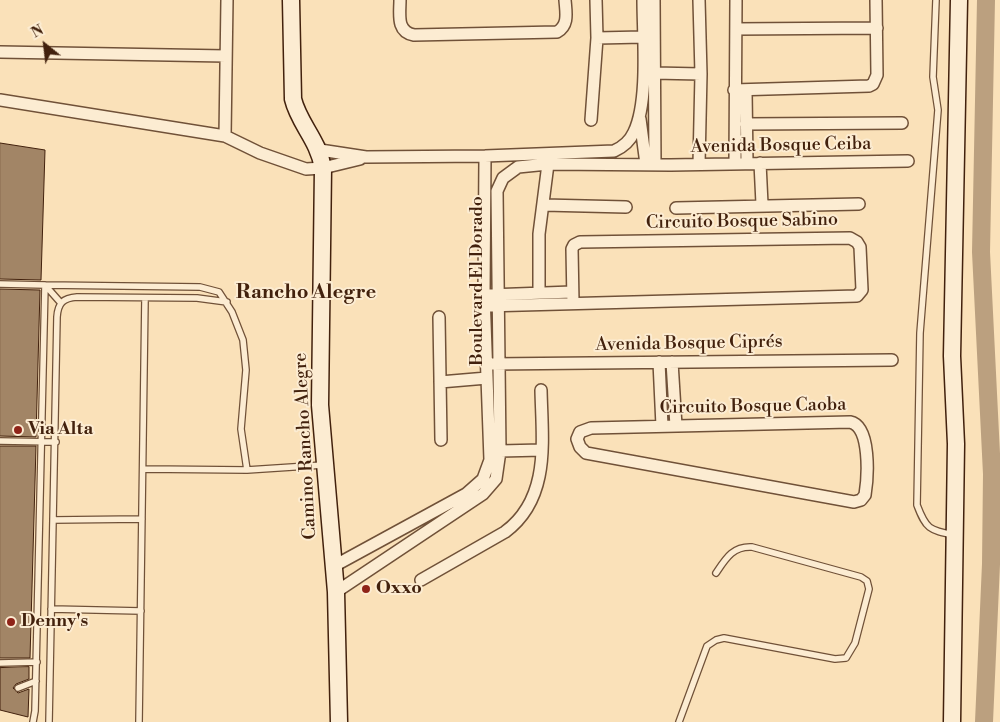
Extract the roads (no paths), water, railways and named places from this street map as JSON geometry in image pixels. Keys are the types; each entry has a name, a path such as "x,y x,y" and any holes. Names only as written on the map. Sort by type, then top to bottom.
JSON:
{"street":[{"path":"225,136 227,0"},
{"name":"Camino Rancho Alegre","path":"291,0 293,99 297,110 320,150 323,168 320,366 324,465 334,566"},
{"path":"400,0 401,26 405,32 414,35 557,32 563,28 566,21 565,0"},
{"path":"591,120 597,38 596,0"},
{"path":"320,150 366,157 485,156 614,151 622,147 632,136 639,115 643,79 643,0"},
{"path":"651,164 654,0"},
{"path":"699,0 701,74 699,164"},
{"path":"736,0 741,163"},
{"path":"740,91 869,86 873,84 877,75 876,0"},
{"path":"952,722 956,444 952,356 958,0"},
{"path":"736,29 877,28"},
{"path":"597,38 643,37"},
{"path":"0,52 226,56"},
{"path":"654,73 701,74"},
{"path":"740,91 746,124 741,163"},
{"path":"0,100 225,136 291,165 306,169 323,168 366,157"},
{"path":"639,115 651,164"},
{"path":"746,124 902,123"},
{"name":"Boulevard El Dorado","path":"334,566 466,494 479,484 486,475 490,460 490,422 484,300 485,156"},
{"name":"Avenida Bosque Ceiba","path":"651,164 908,161"},
{"path":"760,163 762,204"},
{"path":"538,293 539,234 548,164"},
{"name":"Boulevard El Dorado","path":"336,592 426,530 483,494 490,487 498,471 500,451 497,300 498,186 503,178 518,167 548,164 651,164"},
{"path":"544,204 626,206"},
{"path":"676,208 762,204 859,204"},
{"name":"Circuito Bosque Sabino","path":"484,300 573,297 857,296 862,290 860,247 857,242 850,238 580,242 574,245 572,249 573,297"},
{"name":"Circuito Bosque Sabino","path":"497,300 538,293 573,297"},
{"path":"439,317 441,440"},
{"name":"Avenida Bosque Ciprés","path":"486,364 892,360"},
{"path":"659,362 662,426"},
{"path":"672,362 676,426"},
{"path":"440,382 487,378"},
{"path":"421,580 514,526 528,508 538,484 542,450 541,390"},
{"name":"Circuito Bosque Caoba","path":"853,422 859,426 864,434 865,495 861,500 854,502 586,453 580,447 577,439 580,432 591,428 662,426 853,422"},
{"path":"500,451 542,450"},
{"path":"419,518 426,530"},
{"path":"365,549 374,566"},
{"path":"334,566 339,722"}],"lane":[{"path":"936,0 933,77 938,110 920,333 917,505 924,522 931,531 954,535"},
{"path":"0,284 208,288 218,292 226,302 243,340 246,384 241,429 247,470"},
{"path":"45,285 60,302"},
{"path":"33,722 38,639 45,285"},
{"path":"49,722 57,317 60,302 64,299 77,297 207,298 226,302"},
{"path":"139,722 145,298"},
{"path":"44,370 57,370"},
{"path":"0,441 56,442"},
{"path":"143,469 247,470 324,465"},
{"path":"53,520 142,519"},
{"path":"39,543 52,544"},
{"path":"679,722 707,646 711,642 724,638 834,659 846,658 855,643 870,589 867,581 861,577 752,547 743,547 732,552 716,573"},
{"path":"51,610 141,611"},
{"path":"38,639 50,639"},
{"path":"0,663 37,662"},
{"path":"18,688 36,680"}],"waterway":[{"path":"984,722 991,564 992,474 981,252 986,0"}],"place":[{"name":"Via Alta","path":"18,430"},
{"name":"Oxxo","path":"366,589"},
{"name":"Denny's","path":"11,622"}],"district":[{"name":"Rancho Alegre","path":"306,293"}]}
